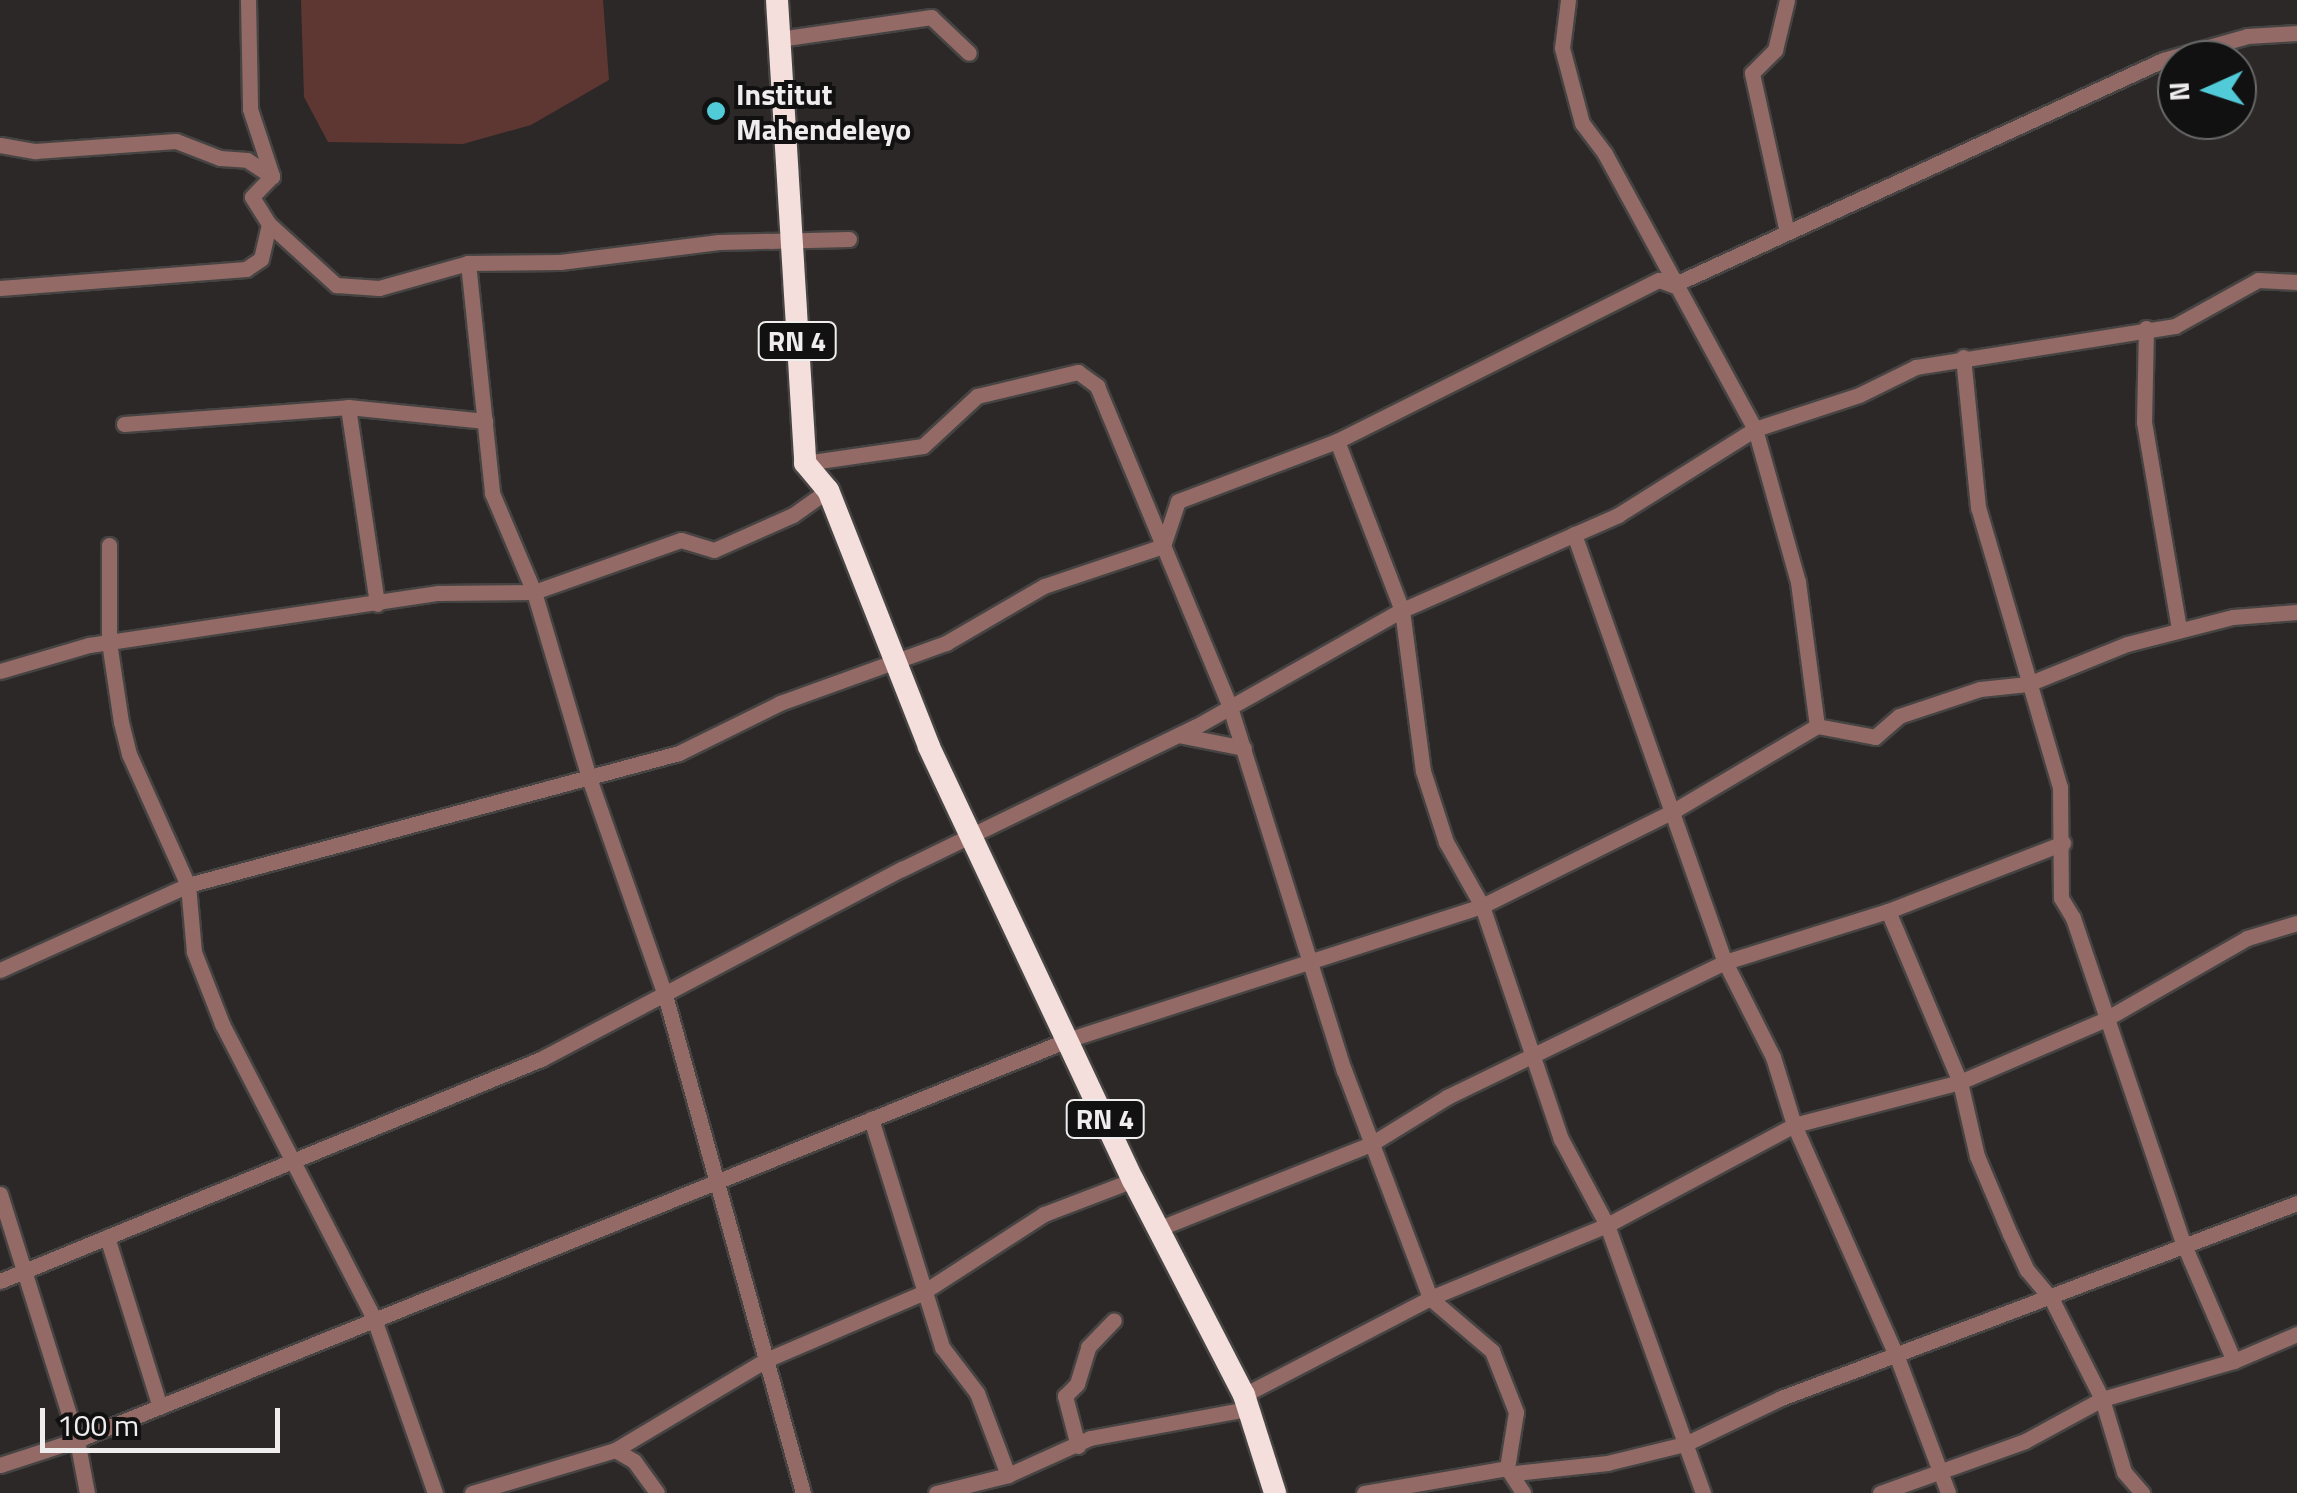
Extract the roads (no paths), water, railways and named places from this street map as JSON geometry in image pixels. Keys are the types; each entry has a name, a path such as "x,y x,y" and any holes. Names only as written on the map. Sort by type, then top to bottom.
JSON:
{"highway":[{"name":"RN 4","path":"776,0 786,242 805,463 828,490 894,661 973,839 1070,1039 1132,1180 1160,1228 1245,1402 1275,1493"}],"street":[{"path":"248,0 250,109 272,176"},
{"path":"1568,0 1562,48 1582,122 1605,154 1755,428 1798,582 1817,726"},
{"path":"1786,228 1752,73 1775,50 1787,0"},
{"path":"779,39 931,16 969,53"},
{"path":"1163,546 1178,501 1336,442 1659,280 1673,284 1786,228 2054,114 2163,60 2247,36 2297,33"},
{"path":"0,145 35,152 176,140 220,158 247,160 272,176"},
{"path":"272,176 252,197 269,224 336,285 379,288 468,263 560,262 719,242 849,239"},
{"path":"0,288 246,269 261,259 269,224"},
{"path":"468,263 492,494 534,592 589,778 665,995 803,1493"},
{"path":"0,1281 541,1059 973,839 1402,610 1618,515 1755,428 1859,394 1916,367 2191,320 2258,280 2297,282"},
{"path":"2146,328 2144,422 2179,629"},
{"path":"1963,357 1978,507 2056,769 2063,843 2061,898 2073,918 2104,1020 2184,1245 2234,1361"},
{"path":"805,463 924,446 978,396 1078,372 1096,386 1229,704 1371,1144 1430,1298 1492,1351 1516,1412 1511,1470 1523,1493"},
{"path":"124,424 348,407 485,421"},
{"path":"348,407 377,604"},
{"path":"1336,442 1402,610 1422,772 1446,842 1482,906 1562,1138 1607,1226 1703,1493"},
{"path":"0,671 110,642 438,593 534,592 682,540 714,550 793,516 828,490"},
{"path":"1574,534 1675,810 1725,962 1773,1057 1794,1124 1897,1357 1948,1493"},
{"path":"109,546 110,642 128,754 188,885 194,952 208,993 290,1164 373,1316 435,1493"},
{"path":"0,970 188,885 679,753 780,702 946,644 1044,586 1163,546"},
{"path":"0,1465 160,1407 373,1316 1070,1039 1310,958 1482,906 1675,810 1817,726 1875,737 1898,716 1980,690 2028,684 2179,629 2297,612"},
{"path":"1173,734 1244,748"},
{"path":"1160,1228 1371,1144 1533,1054 1725,962 1888,911 2063,843"},
{"path":"1888,911 1960,1082 1977,1156 2026,1270 2052,1300 2102,1399 2124,1472 2142,1493"},
{"path":"936,1493 1008,1474 1139,1425 1245,1402 1430,1298 1607,1226 1794,1124 1960,1082 2104,1020 2226,948 2297,923"},
{"path":"871,1118 922,1293 949,1362 977,1393 1008,1474"},
{"path":"472,1493 616,1450 766,1360 922,1293 1044,1214 1132,1180"},
{"path":"0,1194 77,1440 87,1493"},
{"path":"1364,1493 1511,1470 1607,1464 1686,1444 1781,1398 2052,1300 2297,1202"},
{"path":"106,1237 160,1407"},
{"path":"1078,1446 1064,1396 1077,1384 1088,1346 1114,1320"},
{"path":"1880,1493 1940,1466 2025,1440 2102,1399 2234,1361 2297,1334"},
{"path":"616,1450 634,1461 658,1493"}],"place":[{"name":"Institut Mahendeleyo","path":"716,111"}]}
